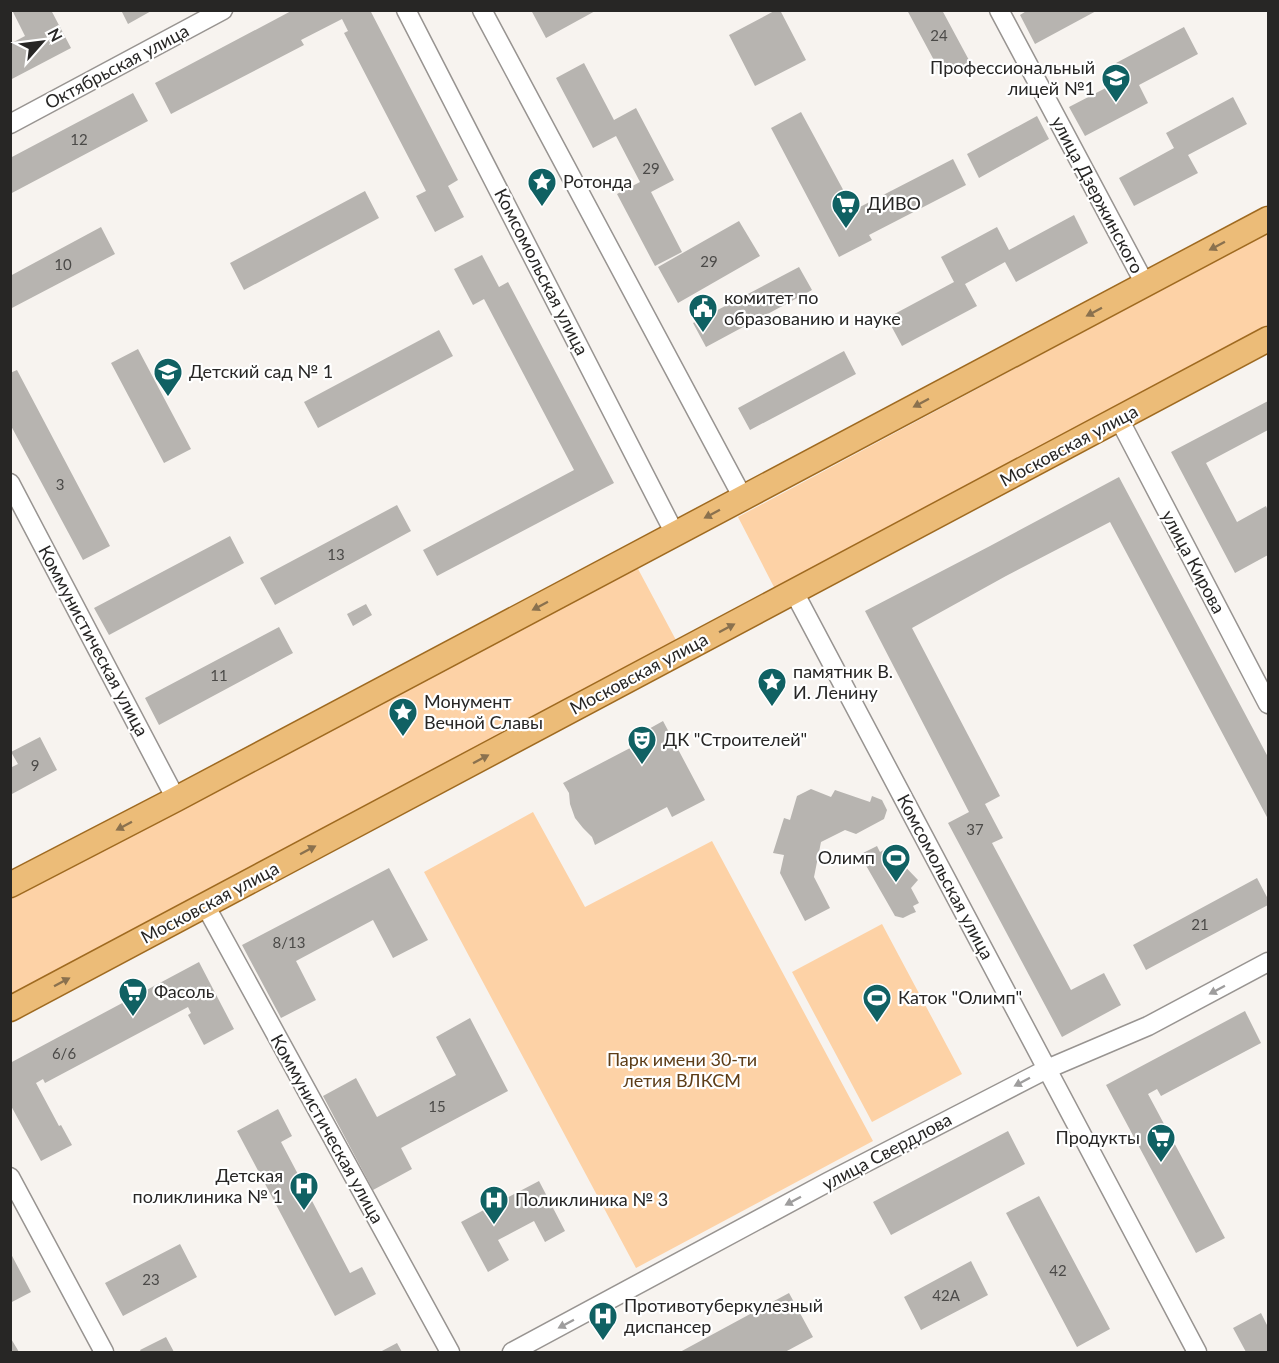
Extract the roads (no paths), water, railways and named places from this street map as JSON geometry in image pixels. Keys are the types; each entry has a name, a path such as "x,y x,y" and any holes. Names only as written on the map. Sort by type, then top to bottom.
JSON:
{"main road":[{"path":"10,885 1269,219"},
{"name":"Московская улица","path":"10,1009 1269,339"}],"street":[{"name":"Октябрьская улица","path":"10,124 223,10"},
{"name":"Комсомольская улица","path":"406,10 675,534"},
{"path":"482,10 743,498"},
{"name":"улица Дзержинского","path":"999,10 1145,284"},
{"name":"улица Кирова","path":"1119,419 1269,704"},
{"name":"Коммунистическая улица","path":"10,483 176,799"},
{"name":"Комсомольская улица","path":"795,592 1197,1353"},
{"name":"Коммунистическая улица","path":"205,905 450,1353"},
{"name":"улица Свердлова","path":"512,1353 828,1182 1047,1069 1148,1026 1269,962"},
{"path":"10,1177 104,1353"}],"place":[{"name":"Профессиональный лицей №1","path":"1116,104"},
{"name":"Ротонда","path":"542,208"},
{"name":"ДИВО","path":"846,230"},
{"name":"комитет по образованию и науке","path":"703,334"},
{"name":"Детский сад № 1","path":"168,398"},
{"name":"памятник В. И. Ленину","path":"772,708"},
{"name":"Монумент Вечной Славы","path":"403,738"},
{"name":"ДК \"Строителей\"","path":"642,766"},
{"name":"Олимп","path":"896,884"},
{"name":"Фасоль","path":"133,1018"},
{"name":"Каток \"Олимп\"","path":"877,1024"},
{"name":"Продукты","path":"1161,1164"},
{"name":"Детская поликлиника № 1","path":"304,1212"},
{"name":"Поликлиника № 3","path":"494,1226"},
{"name":"Противотуберкулезный диспансер","path":"603,1342"}],"park label":[{"name":"Парк имени 30-ти летия ВЛКСМ","path":"682,1070"}]}
